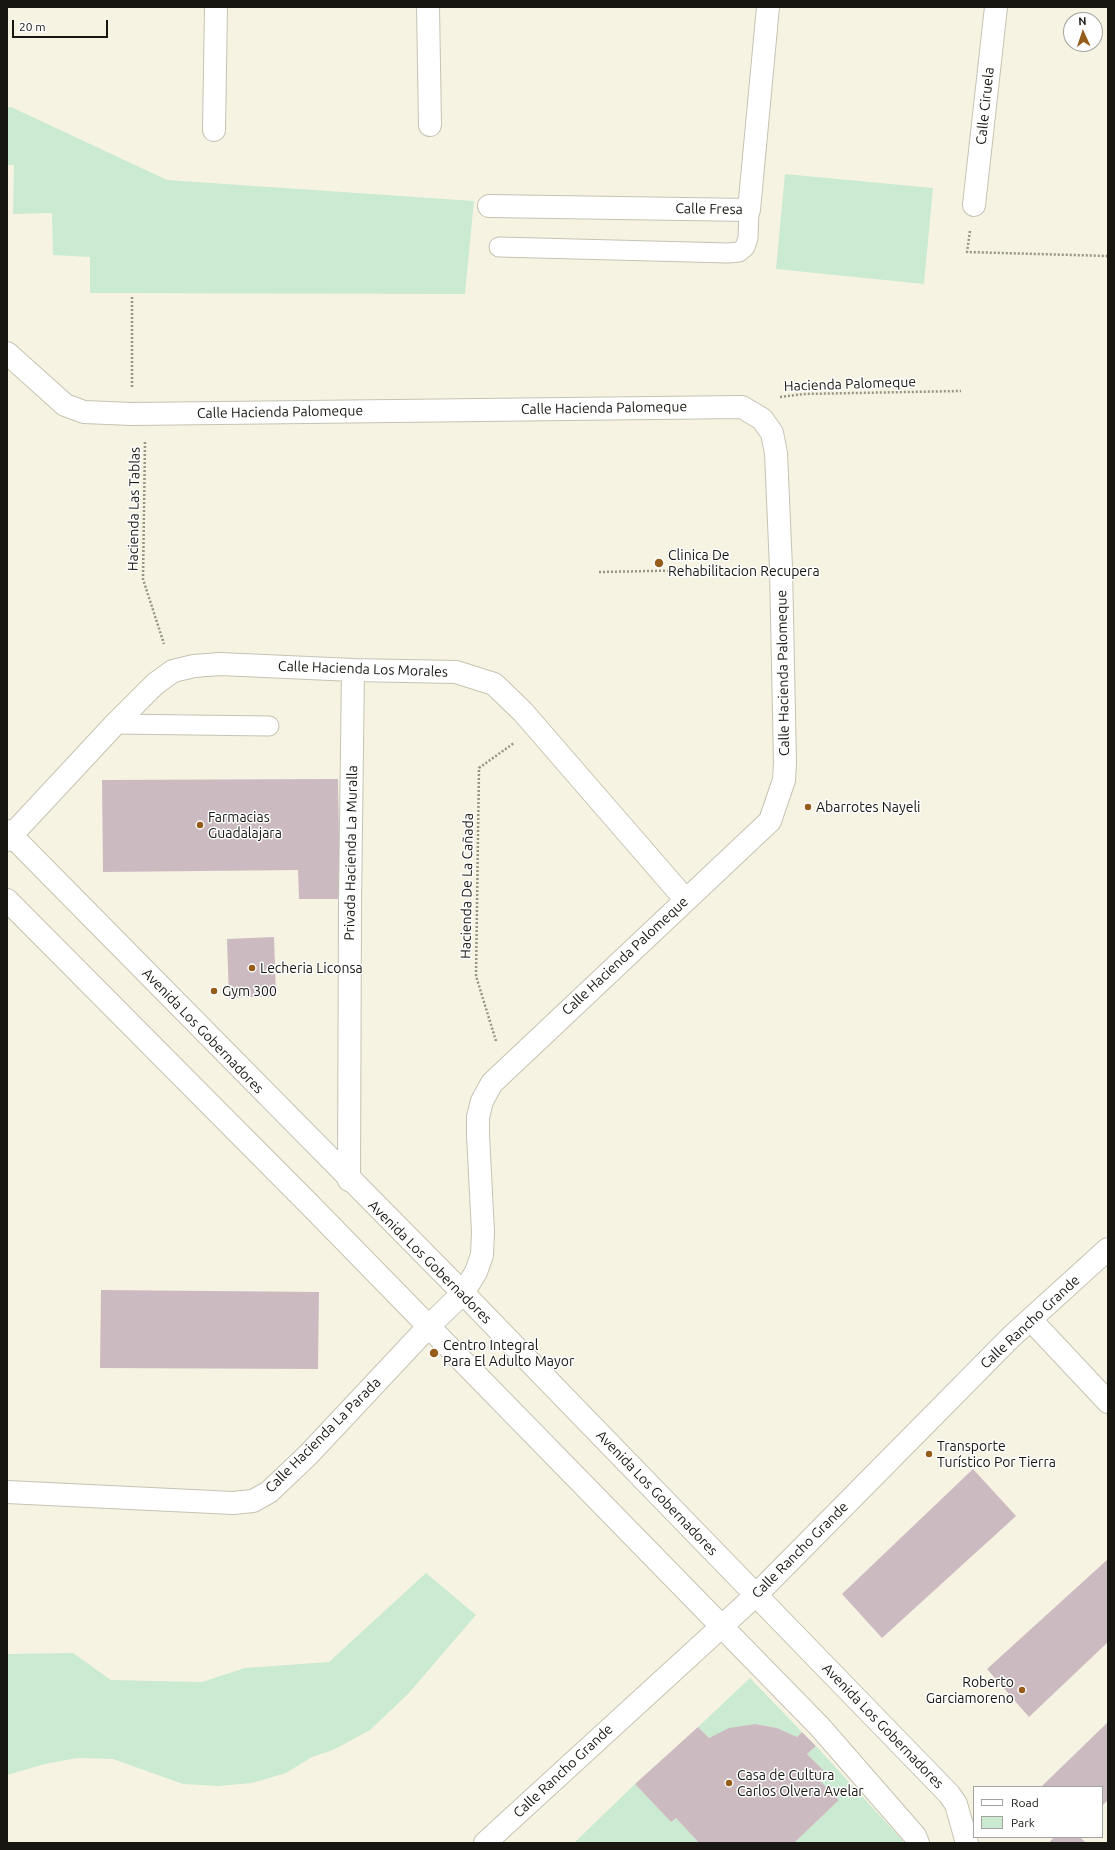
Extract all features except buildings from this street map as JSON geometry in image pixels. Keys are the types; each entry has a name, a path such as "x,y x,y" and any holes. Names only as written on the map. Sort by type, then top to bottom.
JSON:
{"street":[{"path":"214,130 216,7"},
{"path":"428,7 430,125"},
{"name":"Calle Fresa","path":"488,206 749,210 768,7"},
{"name":"Calle Ciruela","path":"974,205 996,7"},
{"name":"Calle Hacienda Palomeque","path":"7,353 65,405 84,412 139,414 742,406 762,419 772,433 776,453 781,568 785,756 784,780 770,821 685,899 492,1083 482,1101 478,1117 483,1232 482,1255 476,1272 462,1293"},
{"name":"Calle Hacienda Los Morales","path":"9,836 115,724 155,684 173,671 194,666 220,664 354,670 456,672 494,684 523,712 685,899"},
{"name":"Privada Hacienda La Muralla","path":"349,1180 350,904 354,670"},
{"name":"Avenida Los Gobernadores","path":"9,836 462,1293 949,1794 956,1804 967,1843"},
{"path":"7,900 429,1326 820,1727 915,1836 918,1843"},
{"name":"Calle Rancho Grande","path":"485,1843 721,1625 756,1595 1011,1337 1108,1249"},
{"name":"Calle Hacienda La Parada","path":"7,1492 233,1503 253,1501 269,1492 308,1455 462,1293"},
{"path":"1031,1320 1108,1402"}],"lane":[{"path":"499,247 728,253 739,252 745,247 748,238 749,210"},
{"path":"115,724 269,726"}],"path":[{"path":"968,252 1108,256"},
{"name":"Hacienda Las Tablas","path":"132,297 139,414 143,578 173,671"},
{"name":"Hacienda Palomeque","path":"742,406 773,398 803,394 961,391"},
{"path":"599,572 781,568"},
{"name":"Hacienda De La Cañada","path":"504,1070 476,976 479,768 536,727"}],"green space":[{"path":"7,107 11,107 167,180 474,201 465,294 90,293 90,257 53,255 52,213 13,214 14,165 7,165"},
{"path":"785,174 933,188 924,284 776,269"},
{"path":"426,1573 476,1615 408,1694 370,1730 333,1750 312,1757 286,1773 252,1783 218,1786 183,1784 113,1759 77,1758 45,1764 7,1775 7,1654 73,1653 111,1680 202,1682 245,1668 329,1662"},
{"path":"750,1678 802,1732 797,1737 777,1728 755,1724 709,1738 698,1727"},
{"path":"816,1746 903,1841 901,1843 794,1843 839,1800 820,1781 827,1774 807,1754"},
{"path":"635,1784 671,1822 676,1818 699,1843 574,1843"}],"place":[{"name":"Clinica De Rehabilitacion Recupera","path":"659,563"},
{"name":"Abarrotes Nayeli","path":"808,807"},
{"name":"Farmacias Guadalajara","path":"200,825"},
{"name":"Lecheria Liconsa","path":"252,968"},
{"name":"Gym 300","path":"214,991"},
{"name":"Centro Integral Para El Adulto Mayor","path":"434,1353"},
{"name":"Transporte Turístico Por Tierra","path":"929,1454"},
{"name":"Roberto Garciamoreno","path":"1022,1690"},
{"name":"Casa de Cultura Carlos Olvera Avelar","path":"729,1783"}]}
